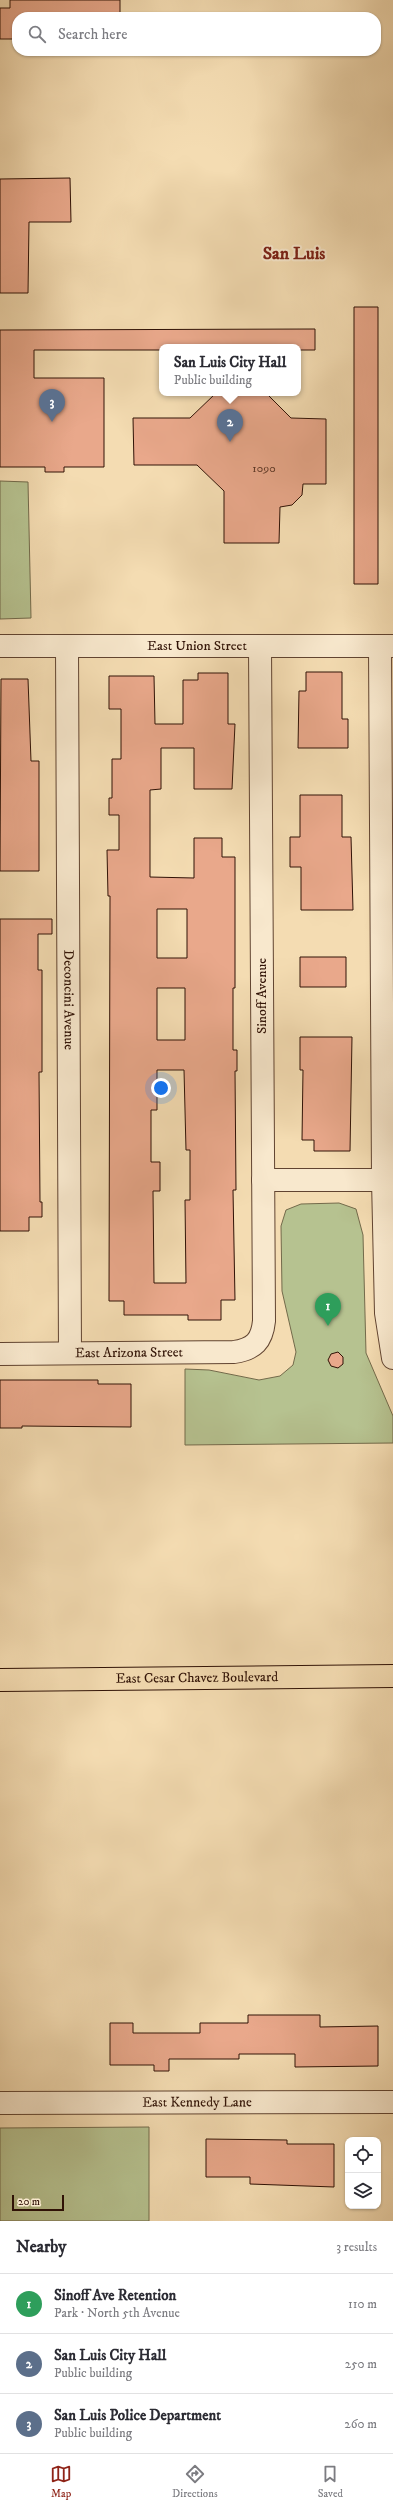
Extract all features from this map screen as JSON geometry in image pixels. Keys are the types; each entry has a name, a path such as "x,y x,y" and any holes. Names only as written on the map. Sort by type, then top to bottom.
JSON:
{"highway":[{"name":"East Cesar Chavez Boulevard","path":"0,1680 393,1676"}],"street":[{"name":"East Union Street","path":"0,646 387,646"},
{"name":"Deconcini Avenue","path":"67,646 70,1353"},
{"name":"Sinoff Avenue","path":"257,1344 263,1332 264,1321 260,646"},
{"path":"387,646 388,1180 386,1313 393,1358"},
{"path":"263,1180 388,1180"},
{"name":"East Arizona Street","path":"0,1354 234,1352 245,1350 257,1344"},
{"name":"East Kennedy Lane","path":"0,2103 393,2102"}],"green space":[{"path":"0,481 28,482 31,618 0,619"},
{"path":"339,1203 356,1209 363,1235 366,1353 393,1416 393,1443 185,1445 185,1369 209,1370 259,1380 280,1376 293,1365 296,1352 282,1291 281,1226 286,1210 301,1204"},
{"path":"149,2127 149,2221 0,2221 0,2128"}],"building":[{"path":"10,0 120,0 120,12 12,12 12,39 0,39 0,8 10,8"},
{"path":"70,178 71,222 29,222 28,293 0,293 0,179"},
{"path":"354,307 378,307 378,584 354,584"},
{"path":"315,329 315,350 301,350 301,344 159,344 159,350 34,350 34,378 104,378 104,467 64,467 64,472 45,472 45,467 0,467 0,330"},
{"path":"213,396 269,396 291,418 326,419 326,484 303,484 302,495 292,505 280,507 279,543 224,543 224,491 197,465 134,465 133,418 190,418"},
{"path":"306,672 342,672 342,719 348,719 348,748 298,748 299,691 306,691"},
{"path":"198,673 228,673 228,724 235,724 232,789 194,789 194,748 161,748 161,789 150,790 150,877 194,878 194,838 222,838 222,857 235,857 235,988 233,988 233,1050 237,1050 237,1071 235,1071 236,1190 233,1190 235,1300 221,1300 221,1320 188,1320 188,1315 124,1315 124,1301 109,1301 110,896 108,896 107,850 119,850 119,815 109,815 109,798 112,798 112,759 121,759 121,709 109,709 109,676 154,676 155,724 183,724 183,680 198,680","holes":["157,909 187,909 187,958 157,958","157,988 185,988 185,1040 157,1040","157,1070 184,1070 186,1150 190,1150 190,1200 185,1200 186,1283 154,1283 153,1191 160,1191 160,1162 151,1162 151,1110 157,1110"]},
{"path":"1,679 28,679 31,761 39,761 39,871 0,871"},
{"path":"300,795 342,795 342,837 351,837 353,910 301,910 301,867 290,867 290,837 300,837"},
{"path":"0,919 52,919 52,934 38,934 38,970 42,970 42,1072 39,1072 40,1202 42,1202 42,1217 29,1217 29,1231 0,1231"},
{"path":"300,957 346,957 346,987 300,987"},
{"path":"300,1037 352,1037 350,1151 314,1151 314,1140 302,1140 303,1070 300,1070"},
{"path":"338,1352 343,1357 343,1364 338,1368 331,1366 328,1360 331,1354"},
{"path":"0,1380 98,1380 98,1384 131,1384 131,1427 22,1426 22,1428 0,1428"},
{"path":"248,2015 320,2015 320,2027 378,2026 378,2066 295,2067 295,2054 239,2054 239,2059 169,2059 169,2071 154,2071 154,2065 110,2065 110,2023 133,2023 133,2033 200,2033 200,2023 248,2023"},
{"path":"206,2139 287,2140 287,2144 334,2144 334,2187 250,2184 250,2177 206,2177"}],"place":[{"name":"San Luis Police Department","path":"52,422"},
{"name":"San Luis City Hall","path":"230,442"},
{"name":"Sinoff Ave Retention","path":"328,1326"}],"district":[{"name":"San Luis","path":"294,254"}]}
